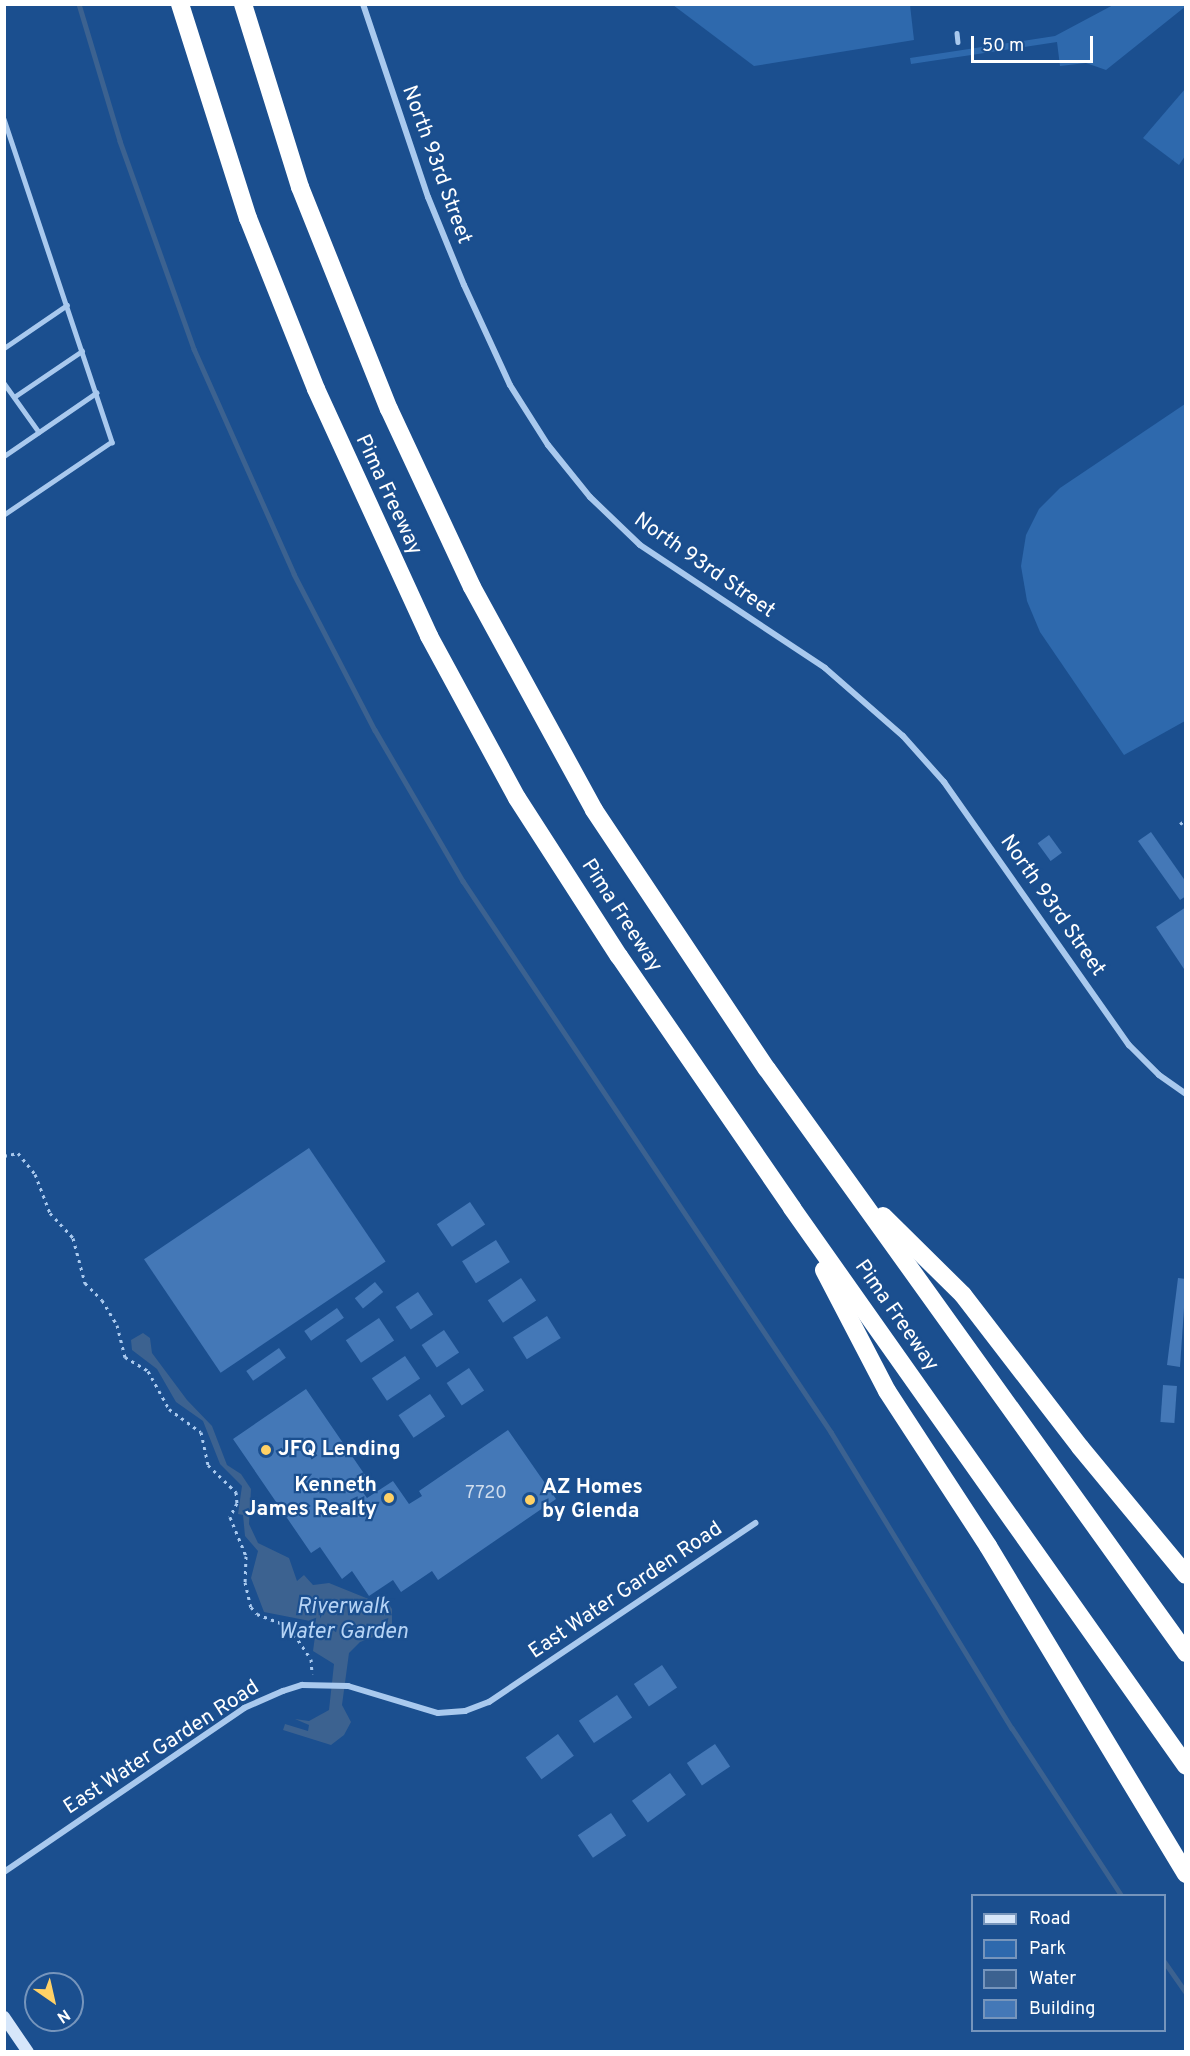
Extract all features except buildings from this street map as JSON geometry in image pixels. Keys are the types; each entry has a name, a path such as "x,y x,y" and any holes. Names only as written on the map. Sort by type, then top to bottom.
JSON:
{"highway":[{"path":"175,4 192,47"},
{"name":"Pima Freeway","path":"180,4 192,47 276,296 355,481 429,636 517,798 619,956 792,1208 1185,1766"},
{"name":"Pima Freeway","path":"243,4 300,187 334,276 394,419 472,587 594,810 722,1003 1185,1653"},
{"path":"837,1167 963,1295 1066,1429 1185,1575"},
{"path":"792,1208 887,1391 988,1546 1185,1874"}],"street":[{"name":"North 93rd Street","path":"363,4 428,197 464,285 510,385 548,445 597,504 640,545 825,668 903,736 944,782 1130,1045 1159,1075 1185,1094"},
{"name":"East Water Garden Road","path":"4,1872 244,1708 283,1691 322,1684 357,1688 438,1713 465,1711 489,1702 755,1522"},
{"path":"4,2017 28,2052"}],"lane":[{"path":"957,33 958,42"},
{"path":"4,119 112,442 4,515"},
{"path":"4,348 67,305"},
{"path":"14,397 82,351"},
{"path":"4,383 39,432"},
{"path":"4,456 96,393"}],"path":[{"path":"1180,824 1185,820"},
{"path":"4,1156 18,1153 35,1174 50,1214 73,1238 85,1283 102,1300 117,1325 125,1357 148,1371 169,1409 201,1432 208,1465 236,1492 237,1503 230,1517 246,1556 247,1598 257,1614 285,1625 294,1634 311,1659 312,1685"}],"green space":[{"path":"1115,4 1186,6 1106,70 1086,63 1060,66 1057,42 911,64 910,58 1055,36"},
{"path":"673,5 910,5 914,40 754,66"},
{"path":"1185,89 1185,156 1179,165 1143,138"},
{"path":"1185,404 1185,721 1124,755 1040,632 1027,601 1021,566 1026,535 1039,509 1060,488"}],"water":[{"name":"Riverwalk Water Garden","path":"143,1333 150,1338 152,1353 187,1400 212,1426 227,1465 241,1474 251,1489 249,1524 258,1543 289,1558 297,1581 304,1575 313,1585 329,1583 371,1600 385,1599 392,1609 392,1630 360,1642 349,1653 342,1705 351,1722 344,1735 331,1745 283,1730 285,1724 308,1731 309,1725 295,1719 309,1721 329,1710 334,1664 313,1651 316,1629 310,1621 264,1612 251,1578 258,1551 245,1536 243,1515 238,1514 242,1486 220,1464 203,1421 176,1402 157,1369 132,1350 131,1340"}],"waterway":[{"path":"79,4 120,141 194,349 294,574 375,730 463,881 831,1432 1012,1728 1121,1894"},
{"path":"1166,1964 1186,1993"}],"place":[{"name":"JFQ Lending","path":"266,1450"},
{"name":"Kenneth James Realty","path":"389,1498"},
{"name":"AZ Homes by Glenda","path":"530,1500"}]}
